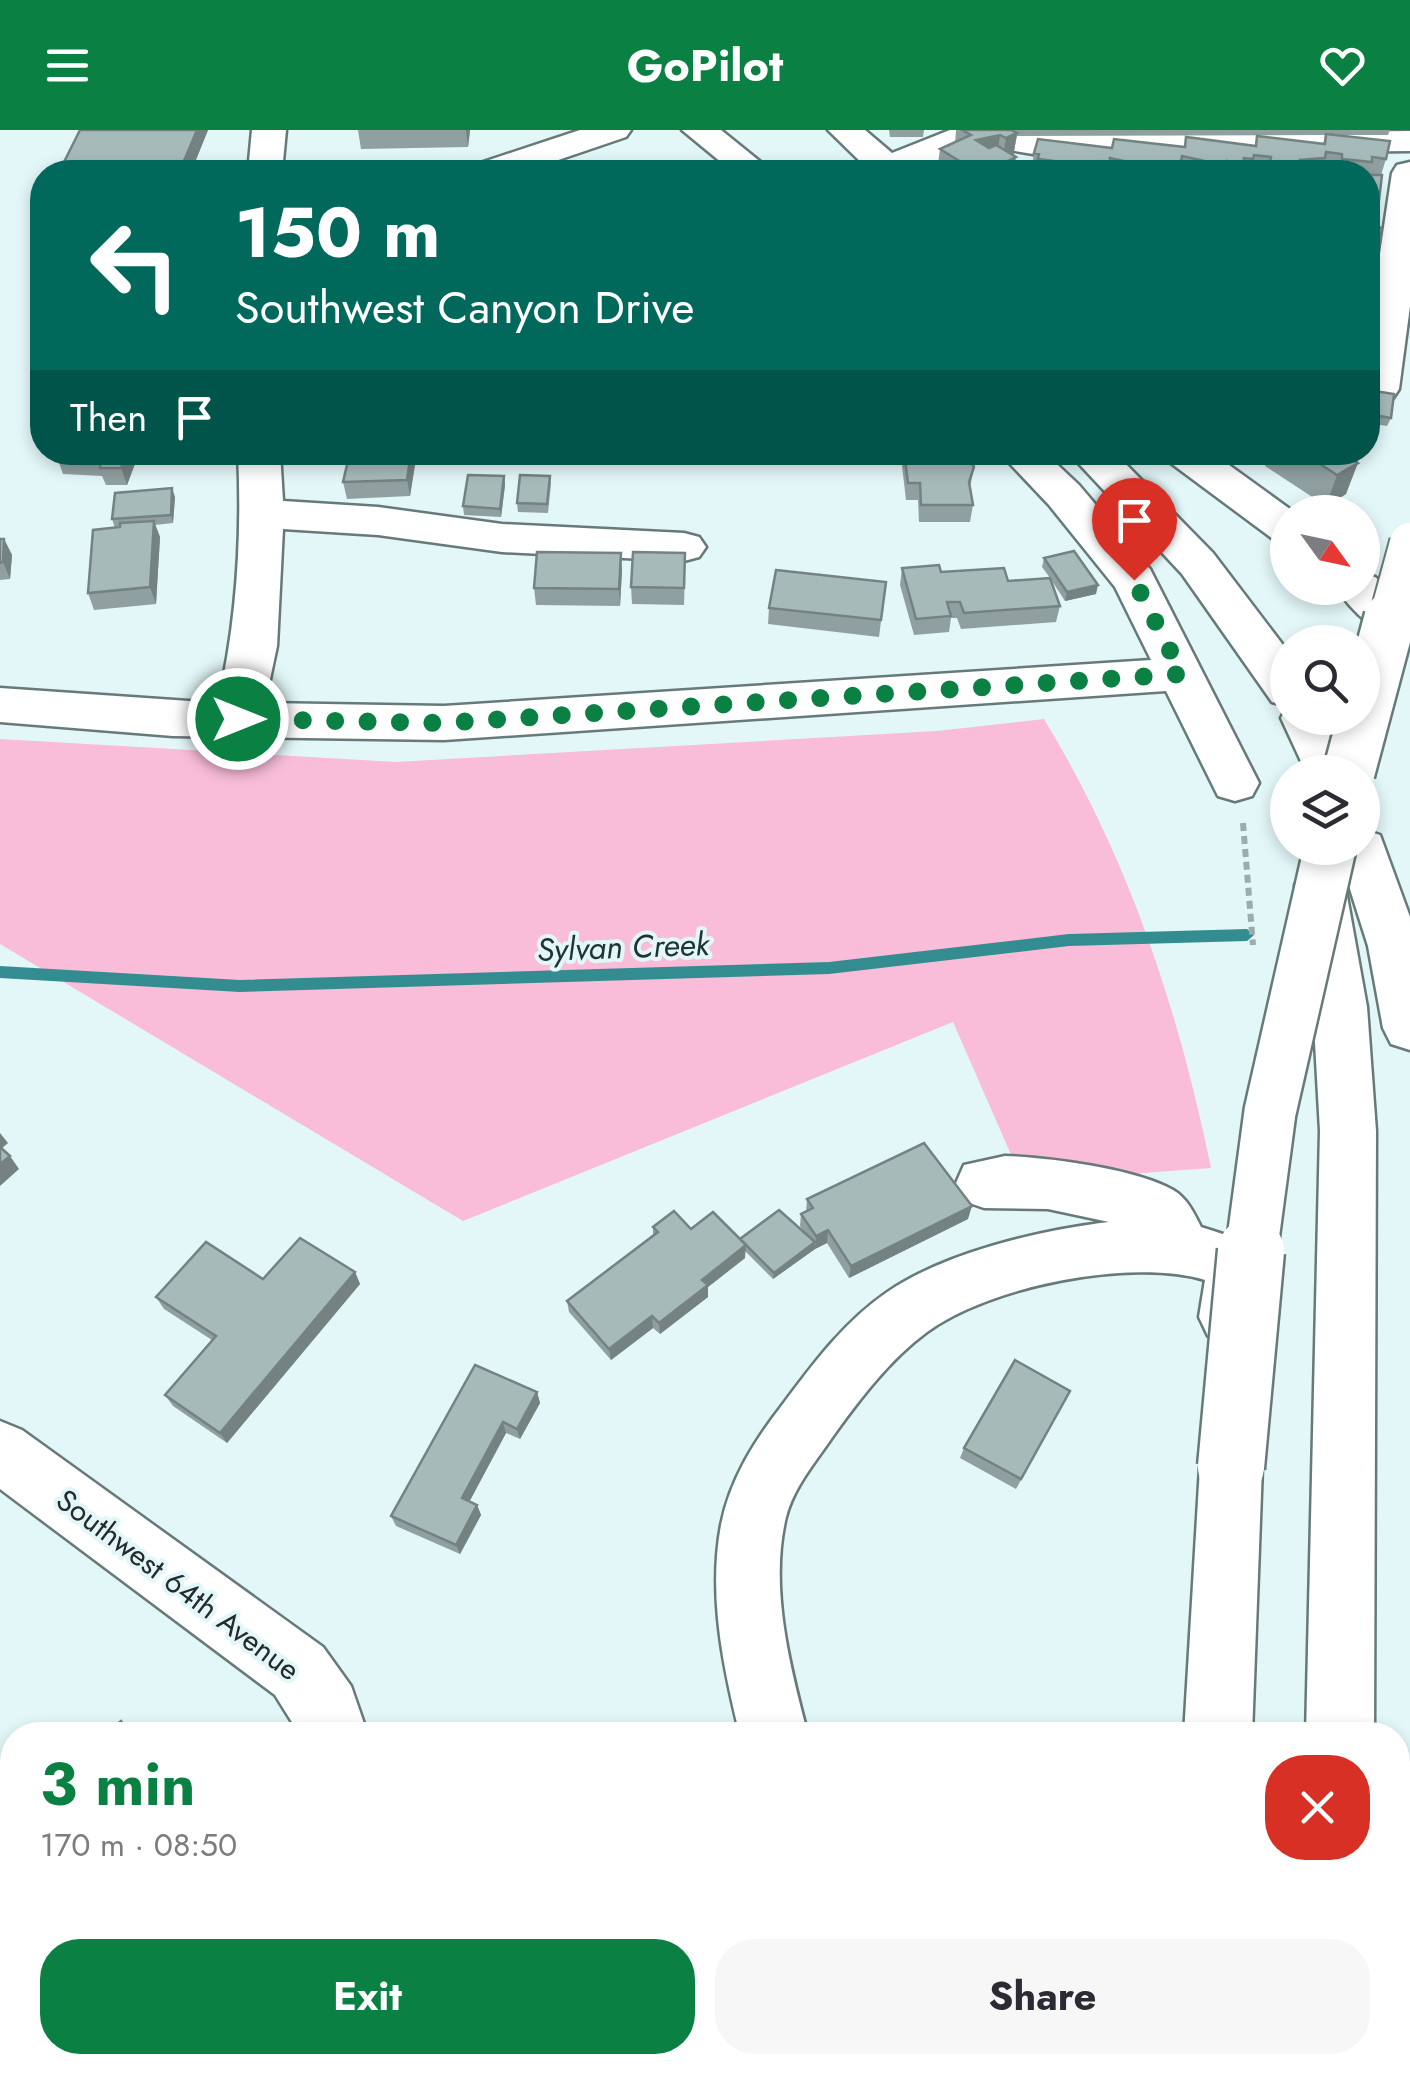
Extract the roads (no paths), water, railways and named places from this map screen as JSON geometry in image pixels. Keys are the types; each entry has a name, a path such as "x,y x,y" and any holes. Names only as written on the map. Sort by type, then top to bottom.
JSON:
{"main road":[{"path":"266,160 269,130"},
{"path":"525,160 614,130"},
{"path":"699,130 738,160"},
{"path":"844,130 878,160"},
{"path":"911,160 960,138 978,135 1039,145 1410,141"},
{"path":"1380,382 1410,173"},
{"path":"238,719 254,646 262,514 260,465"},
{"path":"1033,465 1064,494 1134,580 1235,783"},
{"path":"1101,465 1193,556 1270,663"},
{"path":"1201,465 1270,516"},
{"path":"262,514 378,521 502,538 684,546"},
{"path":"1324,755 1410,543"},
{"path":"1379,605 1410,632"},
{"path":"0,705 173,719 444,723 1182,674"},
{"path":"1320,865 1340,1007 1348,1130 1340,1722"},
{"path":"1219,1722 1231,1467 1249,1267 1270,1112 1326,865"},
{"path":"1368,865 1394,946 1410,1028"},
{"path":"984,1183 1005,1180 1034,1184 1154,1208 1168,1221 1182,1248"},
{"path":"772,1722 748,1588 750,1542 760,1496 778,1462 835,1384 917,1305 963,1281 1129,1244 1182,1248 1236,1264 1228,1320"},
{"name":"Southwest 64th Avenue","path":"0,1452 299,1670 327,1710 330,1722"}],"waterway":[{"name":"Sylvan Creek","path":"0,972 240,986 829,968 1069,940 1247,935"}]}
